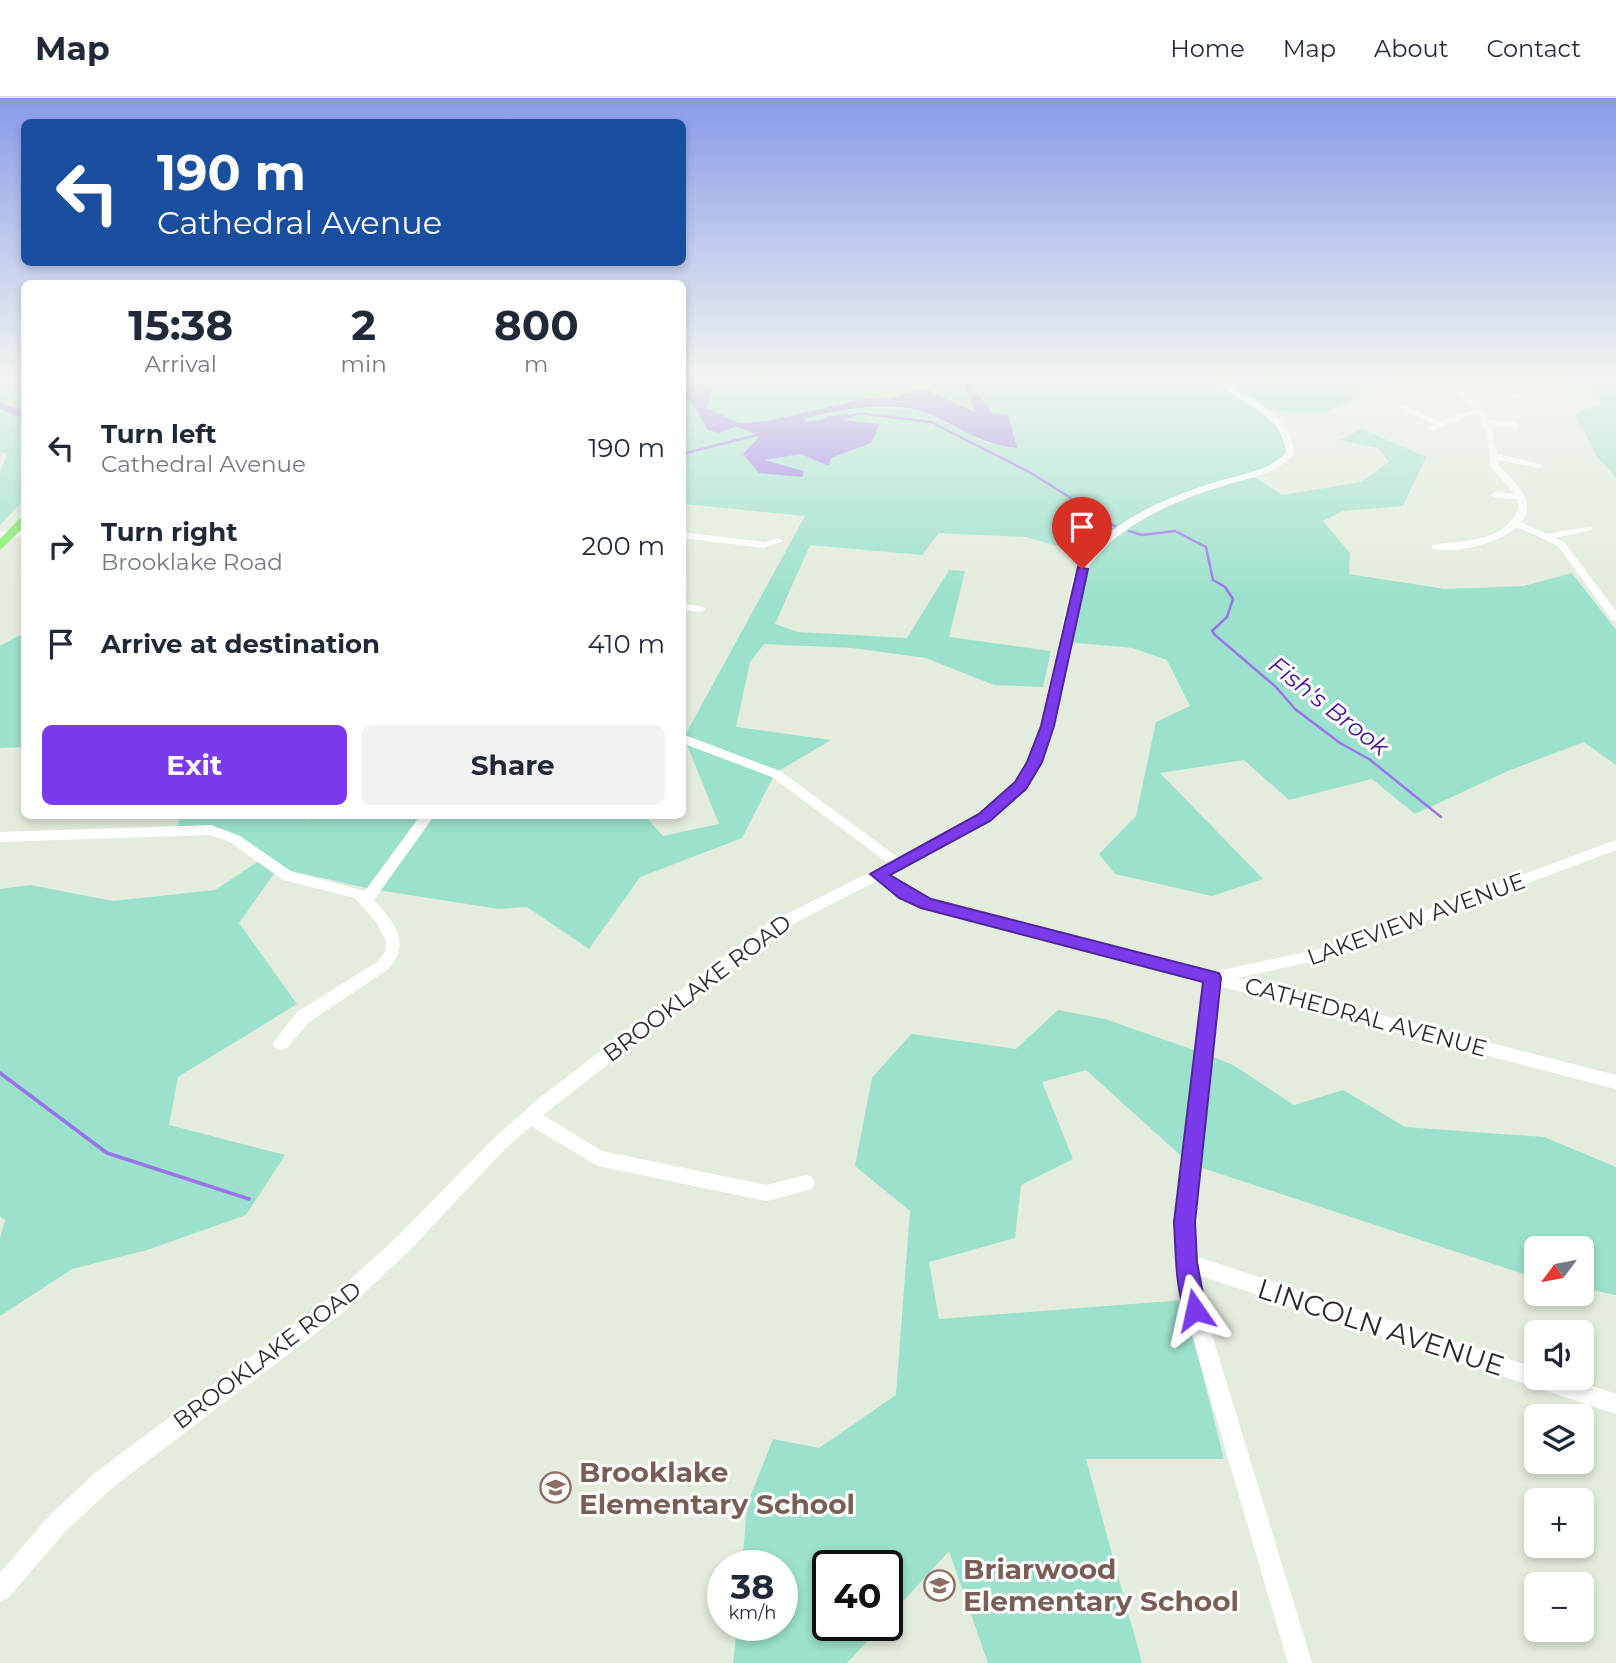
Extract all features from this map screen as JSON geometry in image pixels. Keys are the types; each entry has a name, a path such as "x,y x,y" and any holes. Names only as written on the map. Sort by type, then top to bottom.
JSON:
{"main road":[{"path":"0,546 12,534"}],"street":[{"name":"BROOKLAKE ROAD","path":"0,1590 57,1524 104,1480 338,1304 377,1270 475,1167 530,1116 750,943 786,919 984,818 1021,786 1042,745 1078,577 1088,560 1128,524 1159,505 1276,467 1287,459 1290,451"},
{"path":"1434,547 1481,542 1515,523 1524,511 1522,497 1498,472 1491,451"},
{"path":"1492,456 1539,465"},
{"path":"1495,495 1522,497"},
{"path":"1515,523 1549,536 1561,544 1616,618"},
{"path":"1549,536 1589,528"},
{"path":"686,535 764,545 778,541"},
{"path":"1481,542 1495,549"},
{"path":"1588,580 1605,581"},
{"path":"686,607 701,609"},
{"path":"686,740 776,774 898,864"},
{"path":"367,899 425,819"},
{"path":"0,837 211,831 235,839 289,876 350,890 367,899 393,940 392,954 382,965 303,1017 281,1043"},
{"name":"LAKEVIEW AVENUE","path":"1212,978 1322,954 1616,845"},
{"name":"CATHEDRAL AVENUE","path":"878,874 905,894 927,904 1616,1082"},
{"path":"1212,978 1185,1222 1186,1262 1199,1325 1300,1663"},
{"path":"530,1116 598,1158 767,1193 806,1183"},
{"name":"LINCOLN AVENUE","path":"1186,1262 1616,1404"}],"shaded area":[{"path":"21,451 21,503 0,525 0,472 7,454 0,452"},
{"path":"686,451 762,451 762,460 801,454 830,458 849,451 1290,451 1283,462 1248,473 1282,495 1361,482 1389,462 1380,451 1412,451 1426,457 1403,506 1343,511 1323,521 1350,553 1349,574 1445,589 1524,586 1572,573 1616,630 1616,765 1584,742 1510,770 1415,814 1372,779 1289,800 1244,760 1160,773 1263,879 1212,896 1115,874 1099,854 1136,816 1156,722 1190,706 1167,660 1133,648 1066,642 1078,578 1090,556 1026,537 939,533 922,555 810,545 775,624 798,632 907,638 949,570 965,571 949,637 1051,651 1043,687 994,685 926,658 852,648 764,644 750,662 736,727 831,740 775,773 742,838 640,877 589,949 527,907 499,909 371,889 278,868 239,923 297,1004 178,1077 169,1125 285,1155 246,1215 147,1250 72,1269 0,1316 0,1238 5,1220 0,1216 0,889 30,885 113,901 215,890 262,859 220,832 176,828 180,819 648,819 663,836 719,824 686,742 686,733 805,516 686,504"},
{"path":"746,451 850,451 831,458 829,466 801,454 764,460 804,471 802,477 759,473 743,454"},
{"path":"1594,451 1616,451 1616,478"},
{"path":"21,636 21,747 0,748 0,646"},
{"path":"1058,1010 1105,1019 1233,1065 1294,1105 1343,1090 1405,1127 1544,1137 1616,1167 1616,1295 1594,1290 1594,1236 1524,1236 1524,1274 1190,1164 1086,1070 1042,1082 1073,1159 1021,1185 1015,1238 929,1262 939,1319 1184,1300 1224,1459 1086,1459 1142,1663 988,1663 949,1551 903,1601 903,1550 812,1550 812,1641 867,1641 847,1663 733,1663 735,1641 798,1641 798,1550 743,1550 747,1505 773,1439 819,1448 896,1395 910,1211 855,1166 872,1078 911,1034 1016,1049"}],"waterway":[{"name":"Fish's Brook","path":"686,453 694,451"},
{"name":"Fish's Brook","path":"988,451 1031,473 1074,500 1088,516 1115,526"},
{"name":"Fish's Brook","path":"1129,531 1142,535 1175,531 1206,547 1213,580 1225,587 1233,599 1227,617 1212,631 1215,635 1276,687 1295,709 1340,743 1369,759 1441,817"},
{"path":"0,1073 107,1153 249,1199"}],"place":[{"name":"Brooklake Elementary School","path":"556,1488"},
{"name":"Briarwood Elementary School","path":"940,1585"}],"route":[{"path":"1082,569 1078,577 1048,726 1042,745 1021,786 999,808 984,818 878,874 905,894 927,904 1212,978 1185,1222 1186,1262 1195,1310"}]}
